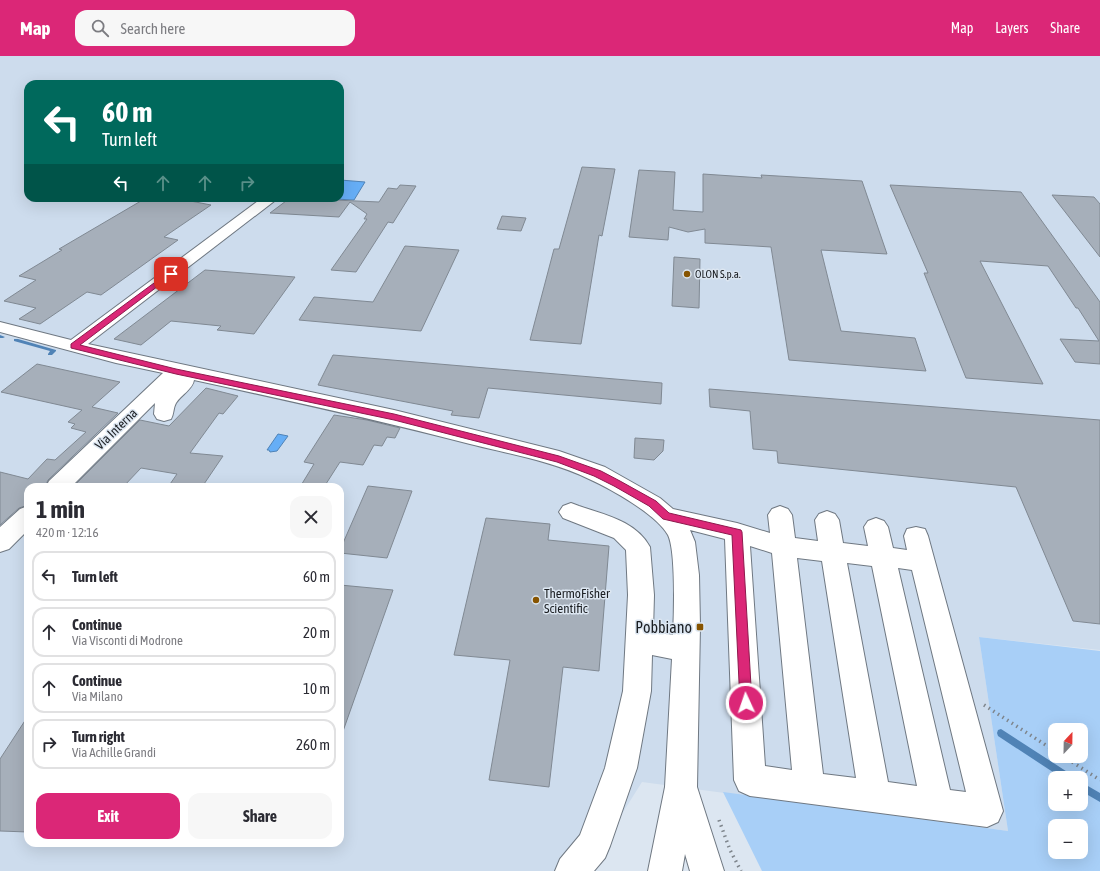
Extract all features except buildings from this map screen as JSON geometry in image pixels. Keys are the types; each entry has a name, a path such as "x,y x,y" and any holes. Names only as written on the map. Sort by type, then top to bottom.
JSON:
{"street":[{"path":"74,346 266,202"},
{"path":"0,327 184,373 394,417 559,459 597,473 652,504 666,516 677,529 683,542 686,575 686,649 682,787 665,871"},
{"path":"164,414 165,403 184,373"},
{"name":"Via Interna","path":"61,483 184,373"},
{"path":"571,512 622,531 638,547 641,595 637,691 621,768 593,846 572,871"},
{"path":"780,515 809,787"},
{"path":"666,516 737,532 784,547 883,557 919,548 987,811 750,780 737,532"},
{"path":"0,542 24,519"},
{"path":"827,520 875,796"},
{"path":"876,527 937,804"},
{"path":"639,641 686,649"},
{"path":"682,787 707,871"}],"path":[{"path":"955,686 1048,746"},
{"path":"1074,763 1100,780"}],"shaded area":[{"path":"0,56 1100,56 1100,650 979,637 1008,831 642,782 586,871 0,871"},
{"path":"979,637 1100,651 1100,871 762,871 723,792 1008,831"}],"water":[{"path":"344,180 365,182 354,200 344,200"},
{"path":"278,434 288,436 277,451 270,452 267,450"}],"waterway":[{"path":"16,340 54,351 50,354"},
{"path":"1001,733 1058,771"},
{"path":"1088,790 1100,798"}],"place":[{"name":"OLON S.p.a.","path":"687,274"},
{"name":"ThermoFisher Scientific","path":"536,600"},
{"name":"Pobbiano","path":"700,627"}],"route":[{"path":"171,274 74,346 116,358 394,417 559,459 597,473 617,483 652,504 666,516 737,532 746,703"}]}
